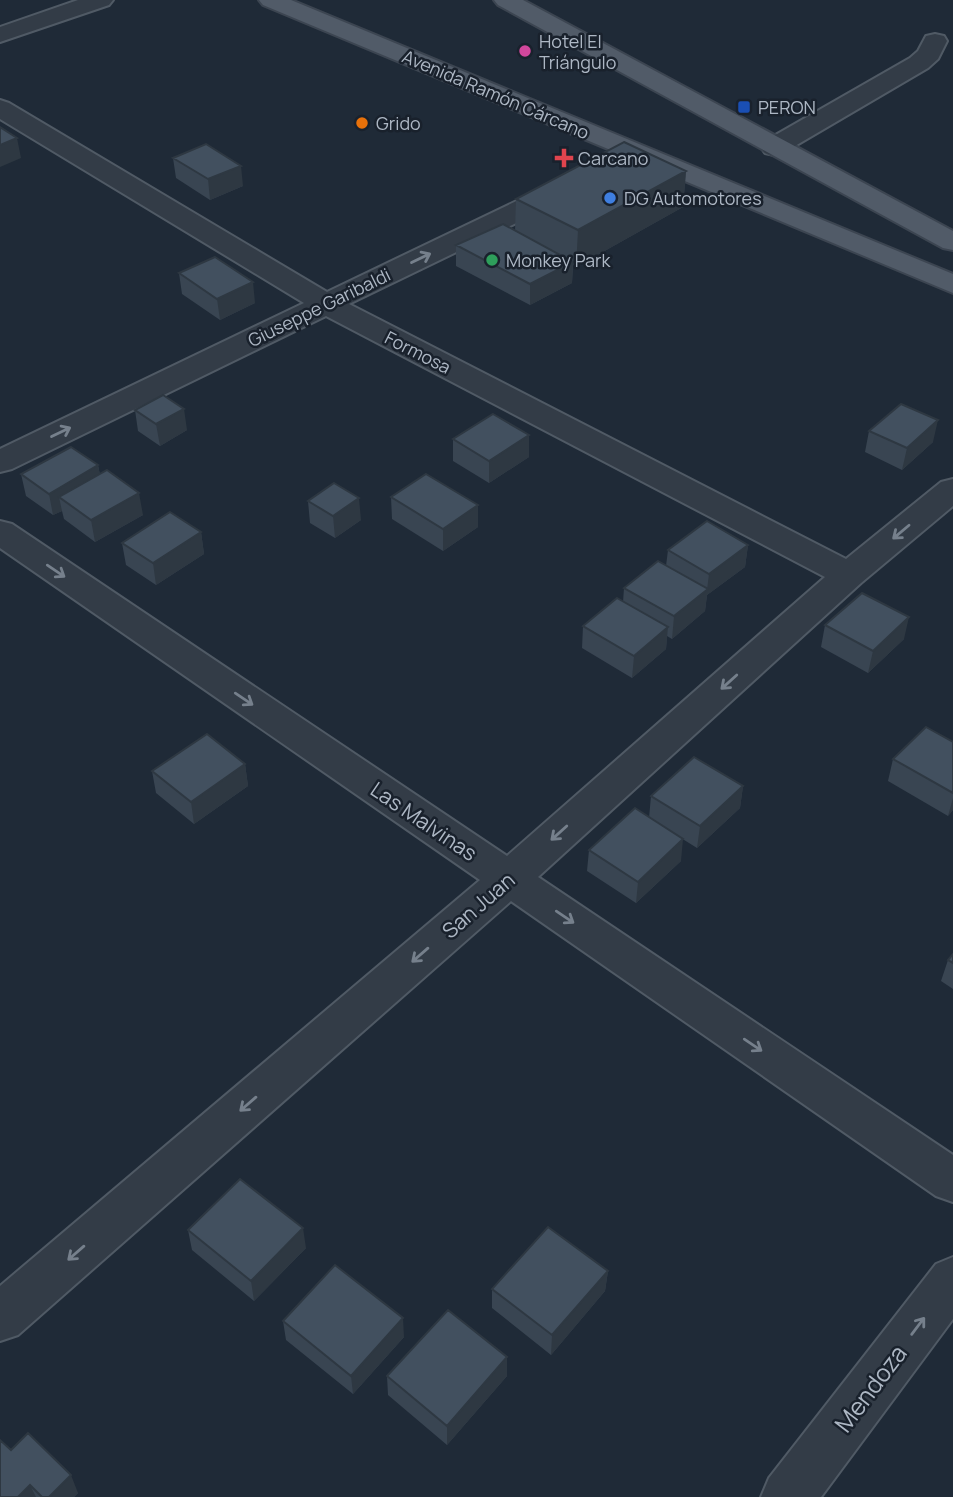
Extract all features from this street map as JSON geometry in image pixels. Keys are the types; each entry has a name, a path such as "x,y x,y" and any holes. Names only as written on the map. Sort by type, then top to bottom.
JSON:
{"main road":[{"name":"Avenida Ramón Cárcano","path":"271,0 953,284"},
{"path":"506,0 953,242"}],"street":[{"path":"0,35 101,0"},
{"path":"774,147 919,63 929,54 935,41"},
{"name":"Formosa","path":"0,108 326,304 849,575"},
{"name":"Giuseppe Garibaldi","path":"0,462 638,153"},
{"name":"San Juan","path":"4,1308 509,878 849,575 953,489"},
{"name":"Las Malvinas","path":"0,532 953,1181"},
{"name":"Mendoza","path":"788,1497 953,1280"}],"building":[{"path":"0,127 17,138 0,145"},
{"path":"624,142 686,171 578,230 516,199"},
{"path":"206,144 241,166 208,179 173,158"},
{"path":"503,224 573,262 530,284 456,245"},
{"path":"215,257 253,282 217,299 179,273"},
{"path":"163,395 184,409 156,424 135,410"},
{"path":"901,404 938,420 907,448 869,431"},
{"path":"493,414 529,435 489,461 453,439"},
{"path":"71,447 98,465 49,494 21,474"},
{"path":"107,470 139,493 91,520 59,497"},
{"path":"426,474 478,505 443,529 391,497"},
{"path":"334,483 359,498 333,516 308,501"},
{"path":"170,512 201,532 153,563 122,543"},
{"path":"707,521 748,545 709,574 668,550"},
{"path":"658,561 708,589 674,616 624,588"},
{"path":"862,593 909,617 873,651 825,625"},
{"path":"617,598 668,627 634,656 583,626"},
{"path":"926,727 953,742 953,793 893,759"},
{"path":"207,734 245,764 191,802 152,771"},
{"path":"694,757 743,786 700,826 651,796"},
{"path":"635,808 683,839 638,882 589,850"},
{"path":"240,1179 303,1228 251,1281 188,1230"},
{"path":"548,1227 608,1271 552,1335 492,1289"},
{"path":"335,1265 403,1318 351,1376 283,1321"},
{"path":"448,1310 507,1357 447,1426 387,1376"},
{"path":"28,1433 71,1475 49,1497 42,1497 30,1485 18,1497 0,1497 0,1440 11,1450"}],"place":[{"name":"Hotel El Triángulo","path":"525,51"},
{"name":"PERON","path":"744,107"},
{"name":"Grido","path":"362,123"},
{"name":"Carcano","path":"564,158"},
{"name":"DG Automotores","path":"610,198"},
{"name":"Monkey Park","path":"492,260"}]}
